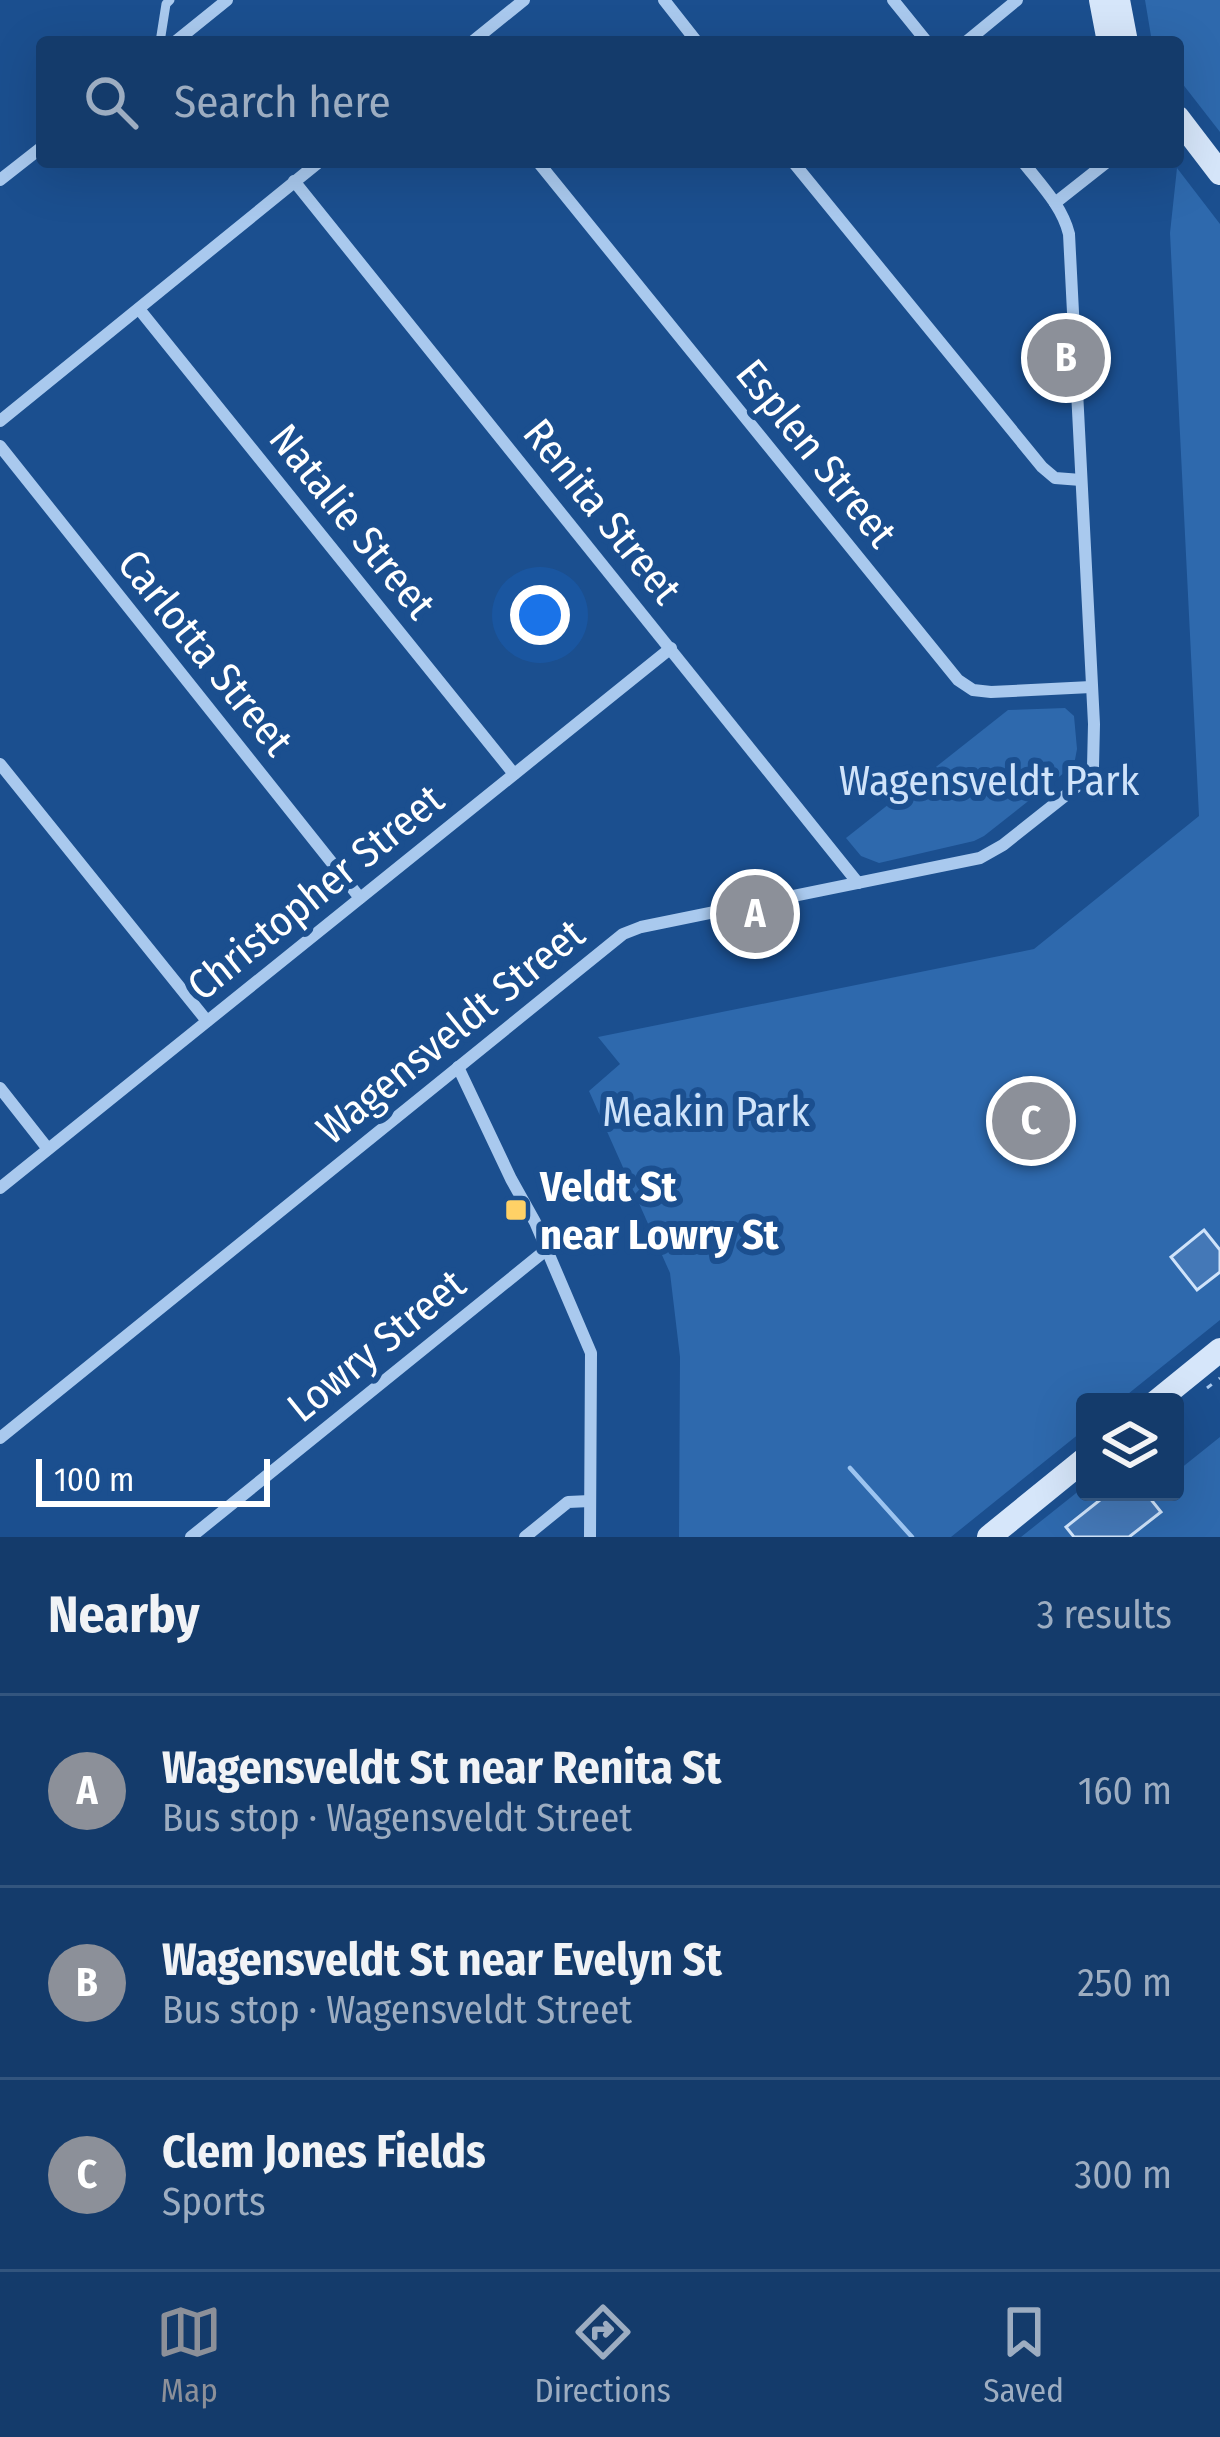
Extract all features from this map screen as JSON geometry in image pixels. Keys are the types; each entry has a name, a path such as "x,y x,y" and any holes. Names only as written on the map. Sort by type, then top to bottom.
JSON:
{"street":[{"path":"182,36 227,0"},
{"path":"479,36 524,0"},
{"path":"664,0 692,36"},
{"path":"893,0 922,36"},
{"path":"973,36 1017,0"},
{"path":"1101,0 1107,36"},
{"path":"1118,0 1125,36"},
{"path":"1184,126 1220,173"},
{"path":"1184,150 1220,194"},
{"path":"0,180 36,152"},
{"path":"0,422 311,168"},
{"name":"Esplen Street","path":"543,168 958,680 973,690 992,692 1091,687"},
{"path":"798,168 1042,467 1055,478 1081,480"},
{"name":"Wagensveldt Street","path":"0,1438 623,934 980,858 1085,780 1094,758 1069,234 1055,202 1028,168"},
{"path":"1055,202 1098,168"},
{"name":"Renita Street","path":"294,181 858,883"},
{"name":"Natalie Street","path":"140,309 514,774"},
{"name":"Carlotta Street","path":"0,446 360,898"},
{"name":"Christopher Street","path":"0,1188 671,648"},
{"path":"0,764 207,1021"},
{"path":"458,1066 591,1353 590,1537"},
{"path":"0,1088 48,1149"},
{"name":"Lowry Street","path":"191,1537 546,1250"},
{"path":"1167,1393 1220,1350"},
{"path":"988,1537 1076,1466"},
{"path":"525,1537 568,1502 590,1501"}],"lane":[{"path":"161,36 170,0"}],"green space":[{"path":"1145,0 1220,0 1220,132 1184,86 1184,36 1151,36"},
{"name":"Meakin Park","path":"1177,168 1220,224 1220,1250 1204,1230 1220,1272 1220,1320 1129,1393 1076,1393 1076,1436 951,1537 679,1537 680,1357 670,1273 589,1091 620,1064 598,1037 1034,949 1199,816 1170,233"},
{"name":"Wagensveldt Park","path":"1065,708 1074,716 1074,765 984,836 879,863 861,856 846,838 1008,710"},
{"path":"1220,1437 1220,1537 1129,1537 1160,1512 1152,1501 1184,1501 1184,1466"},
{"path":"1076,1493 1076,1501 1099,1501 1067,1526 1074,1537 1021,1537"}],"building":[{"path":"1204,1230 1220,1250 1220,1272 1197,1290 1171,1257"},
{"path":"1099,1501 1152,1501 1161,1512 1129,1537 1074,1537 1066,1527"}],"waterway":[{"path":"850,1468 912,1537"}],"place":[{"name":"Wagensveldt St near Evelyn St","path":"1066,358"},
{"name":"Wagensveldt St near Renita St","path":"755,914"},
{"name":"Clem Jones Fields","path":"1031,1121"},
{"name":"Veldt St near Lowry St","path":"516,1210"}]}
